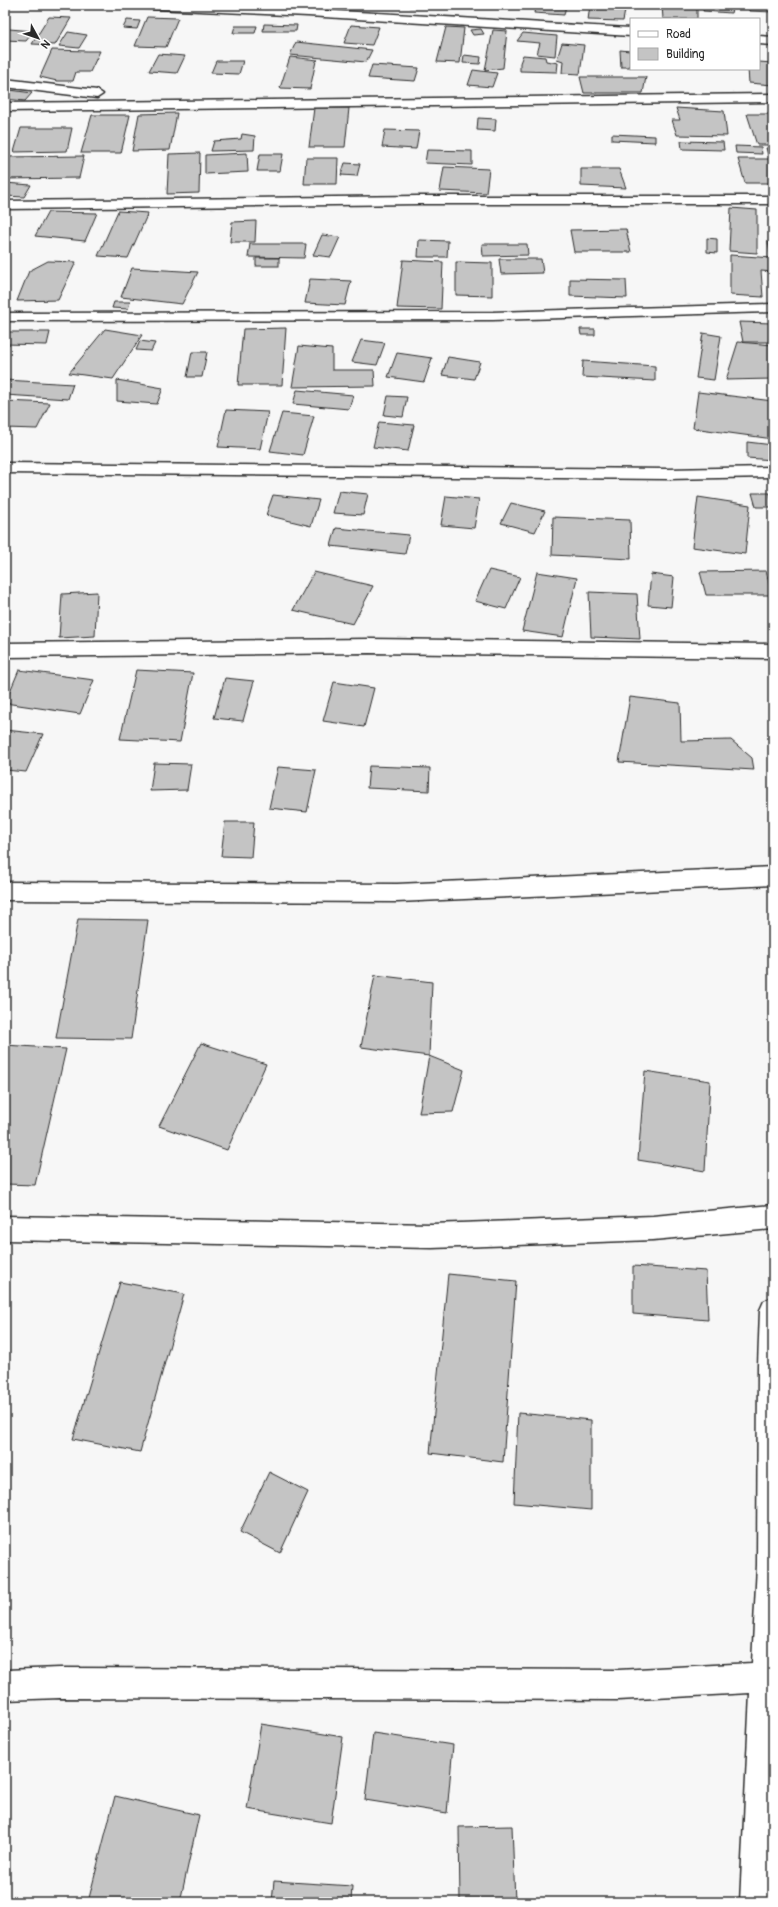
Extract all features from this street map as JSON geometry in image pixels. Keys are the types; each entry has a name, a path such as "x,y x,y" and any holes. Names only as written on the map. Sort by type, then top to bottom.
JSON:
{"street":[{"path":"133,5 308,13 630,32"},
{"path":"760,40 773,41"},
{"path":"5,83 173,104"},
{"path":"5,107 773,98"},
{"path":"5,205 419,200 773,200"},
{"path":"5,317 485,316 773,308"},
{"path":"5,468 660,474 773,472"},
{"path":"5,650 369,646 773,651"},
{"path":"5,891 396,893 773,876"},
{"path":"5,1228 432,1236 653,1228 773,1217"},
{"path":"756,1902 769,1677 771,1565 771,1366 773,1310"},
{"path":"5,1685 68,1683 618,1685 769,1677"}],"building":[{"path":"409,5 442,5 442,8 409,7"},
{"path":"536,5 566,5 564,15 534,13"},
{"path":"590,5 626,5 623,21 588,20"},
{"path":"662,5 697,5 697,18 663,18"},
{"path":"704,5 733,5 731,13 703,11"},
{"path":"749,5 773,5 773,12 749,11"},
{"path":"49,17 71,18 55,45 32,44"},
{"path":"147,17 178,18 166,47 135,46"},
{"path":"127,20 140,21 137,29 123,28"},
{"path":"264,24 297,25 296,31 263,31"},
{"path":"351,25 379,27 372,45 344,43"},
{"path":"235,26 257,26 255,33 233,33"},
{"path":"446,27 464,28 460,63 437,62"},
{"path":"9,29 34,31 26,41 5,40 5,34"},
{"path":"481,29 484,34 473,35 470,30"},
{"path":"493,30 507,31 503,68 485,70"},
{"path":"68,32 87,35 79,48 59,46"},
{"path":"523,33 557,36 555,56 537,54 540,43 517,41"},
{"path":"296,42 372,50 366,62 290,55"},
{"path":"562,43 584,45 580,74 562,73 563,61 557,59"},
{"path":"52,50 100,51 90,72 76,72 73,81 57,81 40,77"},
{"path":"620,50 630,51 630,67 621,67"},
{"path":"158,54 185,56 177,73 149,71"},
{"path":"464,55 481,57 480,64 463,63"},
{"path":"523,55 545,57 546,61 558,63 557,72 520,71 520,63"},
{"path":"290,57 318,60 316,61 310,89 280,88"},
{"path":"216,61 243,61 239,74 211,73"},
{"path":"760,62 773,63 773,85 749,83 748,70 760,70"},
{"path":"372,65 419,68 415,81 368,78"},
{"path":"473,70 497,73 492,87 468,85"},
{"path":"580,77 646,77 643,93 584,93"},
{"path":"10,90 32,93 25,101 5,99 5,96"},
{"path":"314,108 349,108 345,147 309,147"},
{"path":"676,108 724,111 727,136 677,135 672,120 680,120"},
{"path":"177,113 170,150 132,151 139,114"},
{"path":"747,114 773,114 773,145 757,145"},
{"path":"92,115 130,115 121,153 81,153"},
{"path":"478,118 496,119 495,131 477,130"},
{"path":"21,128 72,128 67,151 14,152"},
{"path":"385,130 419,131 416,149 382,147"},
{"path":"242,134 255,136 254,150 211,151 214,141 241,139"},
{"path":"612,134 655,136 655,142 612,140"},
{"path":"681,141 723,142 724,150 682,149"},
{"path":"735,146 761,147 762,154 736,153"},
{"path":"766,148 773,148 773,155 768,155"},
{"path":"427,150 472,151 472,165 425,163"},
{"path":"200,153 199,193 167,194 169,154"},
{"path":"247,153 248,172 205,174 205,155"},
{"path":"260,154 283,154 280,171 257,171"},
{"path":"84,156 79,178 5,179 5,157"},
{"path":"306,158 338,158 337,184 304,184"},
{"path":"738,159 771,159 773,183 745,183"},
{"path":"345,163 360,164 357,176 341,175"},
{"path":"444,167 489,169 486,193 440,191"},
{"path":"581,169 619,169 626,188 581,186"},
{"path":"5,183 31,185 24,197 5,196"},
{"path":"731,208 757,210 757,253 729,251"},
{"path":"118,211 148,213 128,258 98,256"},
{"path":"48,212 97,213 85,241 35,236"},
{"path":"256,221 255,242 230,242 232,222"},
{"path":"626,229 631,252 574,252 570,230"},
{"path":"322,235 340,237 331,257 313,255"},
{"path":"707,238 717,239 717,253 707,252"},
{"path":"419,240 448,241 447,257 418,257"},
{"path":"768,242 773,243 773,253 770,253"},
{"path":"250,244 306,244 304,258 248,257"},
{"path":"482,244 527,244 528,255 483,256"},
{"path":"730,255 773,258 773,272 761,271 763,297 730,295"},
{"path":"256,258 279,258 279,266 256,266"},
{"path":"499,259 541,259 543,273 501,274"},
{"path":"403,260 443,262 441,309 397,308"},
{"path":"48,261 76,262 58,300 17,301 29,271"},
{"path":"456,262 492,263 492,296 456,295"},
{"path":"132,268 198,272 182,304 121,297"},
{"path":"310,279 351,281 345,305 305,303"},
{"path":"570,279 626,280 627,298 570,296"},
{"path":"114,302 130,302 128,309 112,308"},
{"path":"739,322 773,323 773,342 743,342"},
{"path":"286,328 282,385 238,385 243,329"},
{"path":"105,329 142,335 113,379 69,373"},
{"path":"580,329 595,329 595,335 581,335"},
{"path":"6,332 50,332 47,345 5,344"},
{"path":"703,333 721,336 714,380 696,378"},
{"path":"361,340 385,343 377,365 352,362"},
{"path":"140,341 155,343 151,351 136,350"},
{"path":"738,342 773,345 772,379 726,380"},
{"path":"299,346 332,349 332,370 374,370 375,386 292,387"},
{"path":"192,352 207,352 202,377 187,377"},
{"path":"397,353 432,358 424,382 388,377"},
{"path":"448,357 480,362 474,379 442,375"},
{"path":"583,361 655,366 655,381 582,377"},
{"path":"5,380 73,384 68,399 5,395"},
{"path":"117,380 163,388 157,404 117,401"},
{"path":"297,390 353,395 349,409 293,404"},
{"path":"698,392 773,401 773,439 693,428"},
{"path":"388,396 407,397 403,417 384,415"},
{"path":"5,401 50,403 37,429 5,428"},
{"path":"226,410 268,412 260,449 218,447"},
{"path":"282,413 314,416 303,455 270,451"},
{"path":"379,422 414,425 408,451 373,447"},
{"path":"747,442 773,445 773,460 747,458"},
{"path":"339,491 368,494 363,515 333,513"},
{"path":"752,493 770,493 773,507 756,507"},
{"path":"273,495 319,500 311,526 266,515"},
{"path":"446,496 479,499 474,528 441,525"},
{"path":"698,497 750,505 745,554 692,547"},
{"path":"511,503 545,511 535,532 501,523"},
{"path":"553,517 630,520 631,559 552,555"},
{"path":"336,528 409,535 405,554 331,546"},
{"path":"489,570 520,577 506,609 475,601"},
{"path":"766,571 772,595 706,595 700,572"},
{"path":"314,572 373,586 353,624 293,610"},
{"path":"537,572 577,578 563,637 522,631"},
{"path":"651,574 674,577 671,607 648,605"},
{"path":"97,592 95,636 59,638 62,594"},
{"path":"589,592 637,594 640,639 591,637"},
{"path":"19,670 94,680 80,714 5,703"},
{"path":"136,670 193,673 180,742 120,739"},
{"path":"225,678 254,681 243,721 214,718"},
{"path":"334,682 374,688 364,727 323,721"},
{"path":"630,697 680,703 681,741 731,740 752,758 754,770 619,762"},
{"path":"5,730 43,734 26,772 5,770"},
{"path":"154,763 191,764 187,790 150,791"},
{"path":"369,766 430,768 429,791 367,788"},
{"path":"278,767 316,770 307,812 269,808"},
{"path":"225,822 254,822 251,857 221,856"},
{"path":"78,919 148,920 131,1039 56,1038"},
{"path":"375,975 432,982 429,1056 361,1047"},
{"path":"201,1043 266,1064 227,1150 159,1126"},
{"path":"5,1045 66,1049 35,1185 5,1184"},
{"path":"429,1056 464,1070 453,1112 419,1113"},
{"path":"645,1071 710,1081 705,1171 638,1160"},
{"path":"633,1266 706,1271 708,1320 633,1314"},
{"path":"448,1274 516,1281 503,1462 430,1453"},
{"path":"120,1282 184,1294 140,1452 73,1439"},
{"path":"518,1413 591,1420 591,1510 514,1503"},
{"path":"269,1472 308,1492 280,1553 240,1532"},
{"path":"261,1724 343,1737 331,1823 247,1809"},
{"path":"373,1733 453,1745 447,1813 365,1800"},
{"path":"115,1796 199,1815 180,1902 88,1902"},
{"path":"512,1826 515,1902 460,1902 459,1827"},
{"path":"274,1881 352,1886 351,1902 272,1902"}]}
